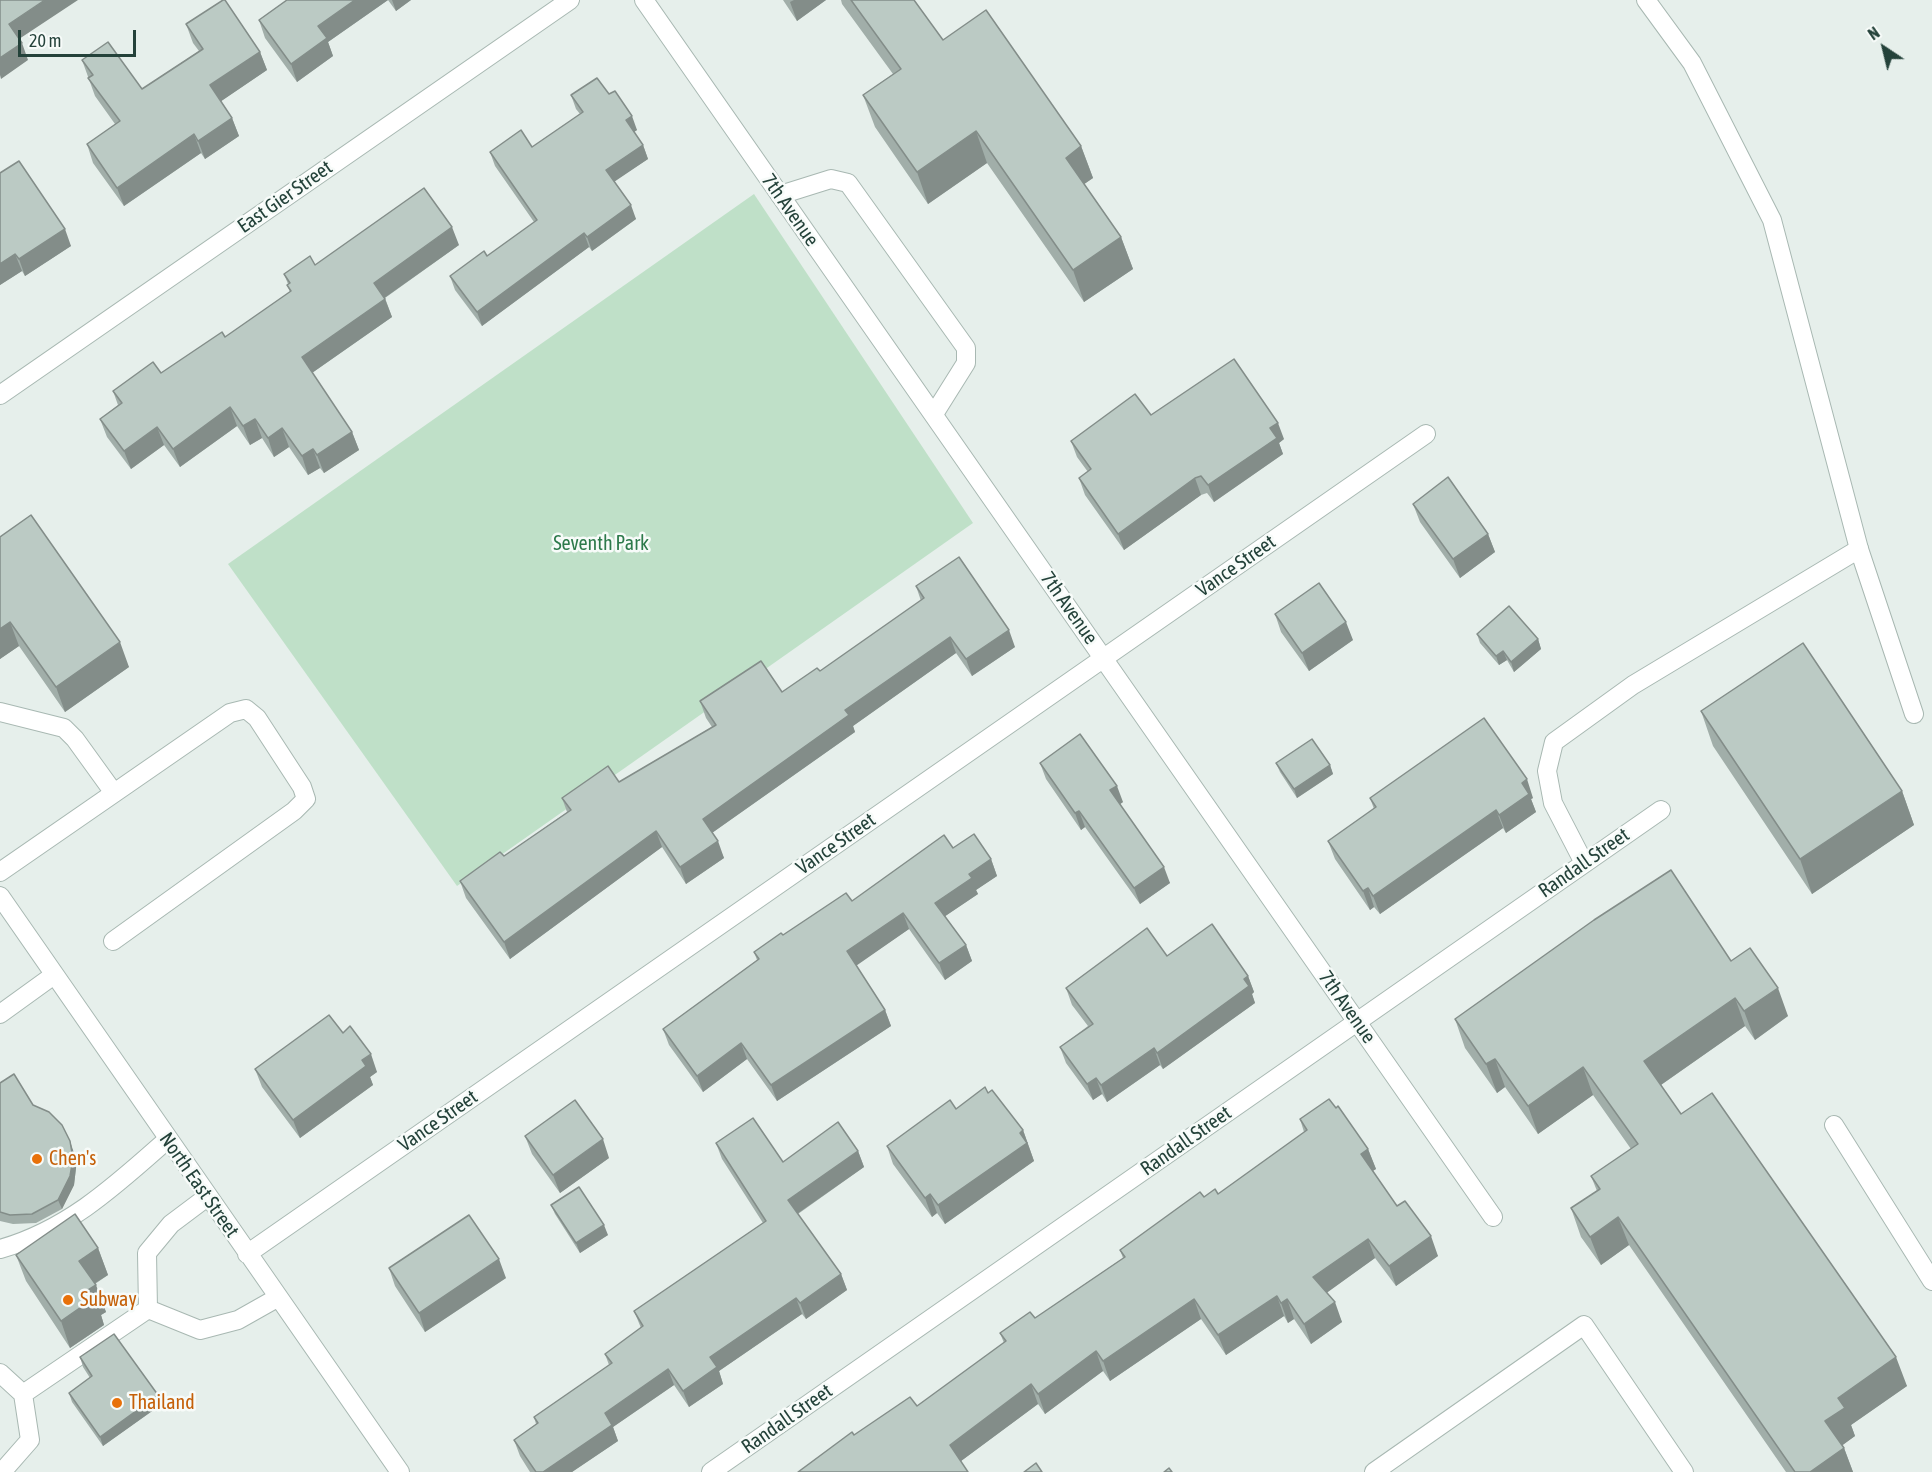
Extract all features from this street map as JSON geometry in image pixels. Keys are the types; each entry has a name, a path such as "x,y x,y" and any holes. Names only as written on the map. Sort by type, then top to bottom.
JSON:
{"street":[{"name":"East Gier Street","path":"0,395 570,0"},
{"name":"7th Avenue","path":"644,0 1493,1217"},
{"path":"1646,0 1692,63 1772,220 1859,549 1914,714"},
{"path":"780,195 831,179 848,183 966,348 966,363 934,414"},
{"name":"Vance Street","path":"247,1254 1426,434"},
{"path":"1584,862 1553,803 1547,771 1554,742 1633,686 1859,549"},
{"path":"0,872 230,713 246,709 258,718 302,787 306,799 294,811 113,941"},
{"path":"0,711 64,728 75,739 114,793"},
{"name":"Randall Street","path":"711,1472 1660,810"},
{"name":"North East Street","path":"0,896 400,1472"},
{"path":"0,1014 54,975"},
{"path":"1834,1125 1932,1281"},
{"path":"0,1249 66,1222 109,1192 168,1139"},
{"path":"148,1309 147,1253 171,1224 207,1197"},
{"path":"148,1309 200,1330 238,1320 277,1298"},
{"path":"23,1394 148,1309"},
{"path":"1374,1472 1584,1325 1684,1472"},
{"path":"0,1373 23,1394 30,1440 2,1472"}],"green space":[{"name":"Seventh Park","path":"754,194 973,523 457,886 228,564"}],"building":[{"path":"0,0 45,0 9,24 22,43 0,58"},
{"path":"223,0 260,52 210,85 232,118 198,141 194,134 117,188 87,144 120,121 88,78 93,75 82,60 108,42 142,89 203,49 186,24"},
{"path":"287,0 355,0 318,26 327,38 291,64 259,20"},
{"path":"851,0 914,0 943,40 986,10 1081,146 1066,158 1121,237 1073,270 976,131 917,172 863,95 901,69"},
{"path":"597,78 609,94 615,91 632,116 626,120 643,145 606,170 631,205 587,237 584,233 477,312 450,276 484,251 487,256 537,220 490,152 521,130 532,147 583,112 571,95"},
{"path":"19,161 65,229 19,259 15,254 0,264 0,173"},
{"path":"424,188 452,227 374,283 385,299 302,357 352,432 317,455 313,449 302,456 282,428 268,438 255,419 243,426 230,407 173,449 157,427 124,451 100,419 122,403 113,391 153,362 161,373 222,332 225,337 291,291 287,285 290,283 284,274 310,256 315,265"},
{"path":"1234,359 1278,423 1270,428 1277,438 1208,485 1201,476 1195,478 1118,534 1079,478 1091,469 1071,441 1135,394 1151,415"},
{"path":"1448,477 1488,534 1453,559 1413,504"},
{"path":"31,515 120,642 56,687 10,622 0,629 0,537"},
{"path":"959,557 1009,630 966,659 950,637 845,710 849,715 703,819 718,841 680,867 656,831 504,942 460,881 500,852 504,856 571,810 562,798 608,766 619,782 716,725 700,701 761,661 782,692 817,668 820,671 924,598 916,586"},
{"path":"1319,583 1346,622 1302,653 1275,614"},
{"path":"1509,606 1538,639 1511,662 1503,651 1496,656 1477,634"},
{"path":"1803,643 1902,791 1800,859 1701,711"},
{"path":"1484,718 1527,779 1522,783 1529,794 1499,815 1496,810 1373,896 1368,888 1363,891 1328,841 1376,807 1370,798"},
{"path":"1080,734 1117,786 1110,790 1164,867 1134,888 1079,811 1075,813 1040,763"},
{"path":"1312,739 1330,765 1294,789 1276,763"},
{"path":"974,834 991,859 969,874 972,878 935,903 966,945 939,963 903,913 847,951 885,1010 771,1085 741,1043 697,1076 663,1029 759,959 754,952 781,933 783,935 846,893 852,901 944,835 953,848"},
{"path":"1671,870 1731,961 1750,948 1778,988 1744,1011 1735,998 1644,1061 1681,1114 1712,1093 1896,1357 1838,1398 1845,1408 1825,1421 1844,1448 1810,1472 1795,1472 1618,1217 1590,1237 1571,1208 1600,1189 1591,1176 1638,1144 1583,1067 1528,1106 1495,1059 1486,1064 1455,1019 1594,920"},
{"path":"1212,924 1248,976 1244,979 1249,986 1157,1053 1154,1048 1101,1085 1096,1078 1087,1084 1060,1047 1093,1024 1066,988 1147,928 1167,956"},
{"path":"329,1015 343,1033 350,1026 371,1054 362,1060 366,1066 293,1120 255,1069"},
{"name":"Chen's","path":"14,1074 33,1105 49,1112 62,1125 70,1141 73,1159 70,1176 58,1200 32,1214 10,1215 0,1212 0,1083"},
{"path":"985,1087 988,1093 992,1090 1023,1130 1020,1133 1027,1143 938,1205 930,1194 925,1198 887,1146 950,1100 956,1109"},
{"path":"1329,1099 1336,1108 1338,1106 1368,1149 1361,1154 1397,1206 1405,1201 1431,1236 1389,1266 1368,1239 1313,1277 1335,1302 1304,1324 1287,1299 1281,1303 1277,1296 1218,1335 1194,1299 1103,1361 1096,1351 1038,1394 1031,1384 950,1445 968,1472 798,1472 852,1432 854,1435 910,1397 917,1406 1006,1341 1000,1333 1030,1312 1035,1318 1125,1257 1120,1250 1200,1192 1204,1197 1215,1189 1218,1194 1307,1130 1300,1119"},
{"path":"575,1100 603,1139 553,1175 525,1136"},
{"path":"753,1118 783,1162 838,1122 858,1151 788,1200 841,1274 800,1303 796,1298 710,1357 717,1367 683,1391 668,1369 605,1413 612,1425 543,1472 536,1472 514,1440 538,1423 534,1417 612,1363 605,1354 643,1326 634,1311 766,1221 716,1143"},
{"path":"579,1187 604,1225 576,1243 551,1205"},
{"path":"75,1214 98,1248 79,1261 96,1285 88,1290 94,1298 61,1321 16,1255"},
{"path":"469,1215 499,1259 419,1313 389,1268"},
{"name":"Thailand","path":"114,1334 158,1395 100,1437 69,1393 92,1376 80,1357"},
{"path":"1036,1463 1042,1472 1024,1472"}],"place":[{"name":"Chen's","path":"37,1159"},
{"name":"Subway","path":"68,1300"},
{"name":"Thailand","path":"117,1403"}]}
